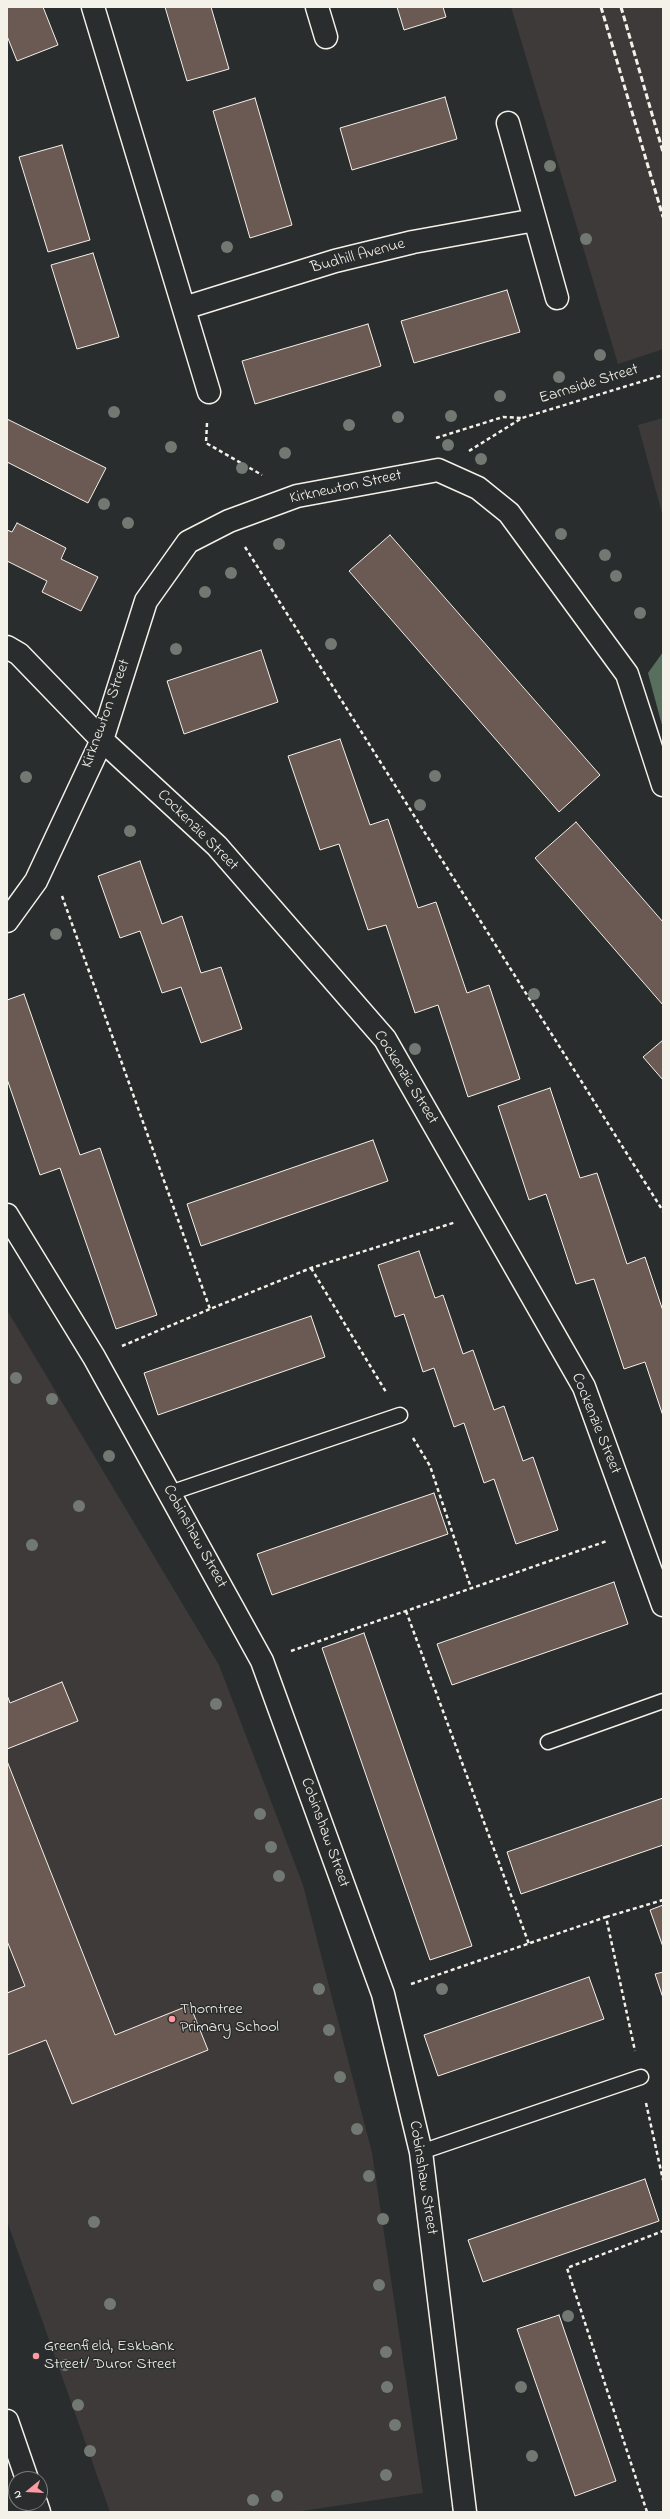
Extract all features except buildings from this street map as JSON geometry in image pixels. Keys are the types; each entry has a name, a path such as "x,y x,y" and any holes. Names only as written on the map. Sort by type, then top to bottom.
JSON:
{"street":[{"path":"93,7 209,392"},
{"path":"317,7 326,37"},
{"path":"508,123 557,298"},
{"name":"Budhill Avenue","path":"184,308 335,261 413,242 535,220"},
{"path":"438,470 478,488 509,513 627,674 663,786"},
{"name":"Kirknewton Street","path":"7,921 36,881 102,740 146,601 188,542 229,521 297,496 438,470"},
{"name":"Cockenzie Street","path":"7,647 19,654 102,740 217,846 385,1040 584,1387 663,1605"},
{"name":"Cobinshaw Street","path":"7,1215 94,1357 262,1661 382,1994 421,2152 465,2512"},
{"path":"7,2421 24,2471"}],"lane":[{"path":"170,1493 400,1416"},
{"path":"548,1742 663,1701"},
{"path":"421,2152 641,2077"}],"path":[{"name":"Earnside Street","path":"438,470 522,418 663,375"},
{"path":"209,392 206,443 297,496"},
{"path":"229,521 663,1211"},
{"path":"48,856 210,1309"},
{"path":"94,1357 311,1268 485,1213"},
{"path":"262,1661 636,1530"},
{"path":"406,1611 529,1944"},
{"path":"382,1994 606,1917 663,1900"},
{"path":"606,1917 663,2180"},
{"path":"647,2512 567,2268 663,2231"}],"shaded area":[{"path":"511,7 663,7 663,349 618,364"},
{"path":"663,418 663,517 638,425"},
{"name":"Thorntree Primary School","path":"7,1310 219,1665 303,1885 372,2153 423,2493 295,2512 110,2512 7,2221"}],"green space":[{"path":"663,652 663,729 648,673"}],"railway":[{"path":"601,7 663,217"},
{"path":"621,7 663,152"}],"place":[{"name":"Thorntree Primary School","path":"172,2019"},
{"name":"Greenfield, Eskbank Street/ Duror Street","path":"36,2356"}]}
